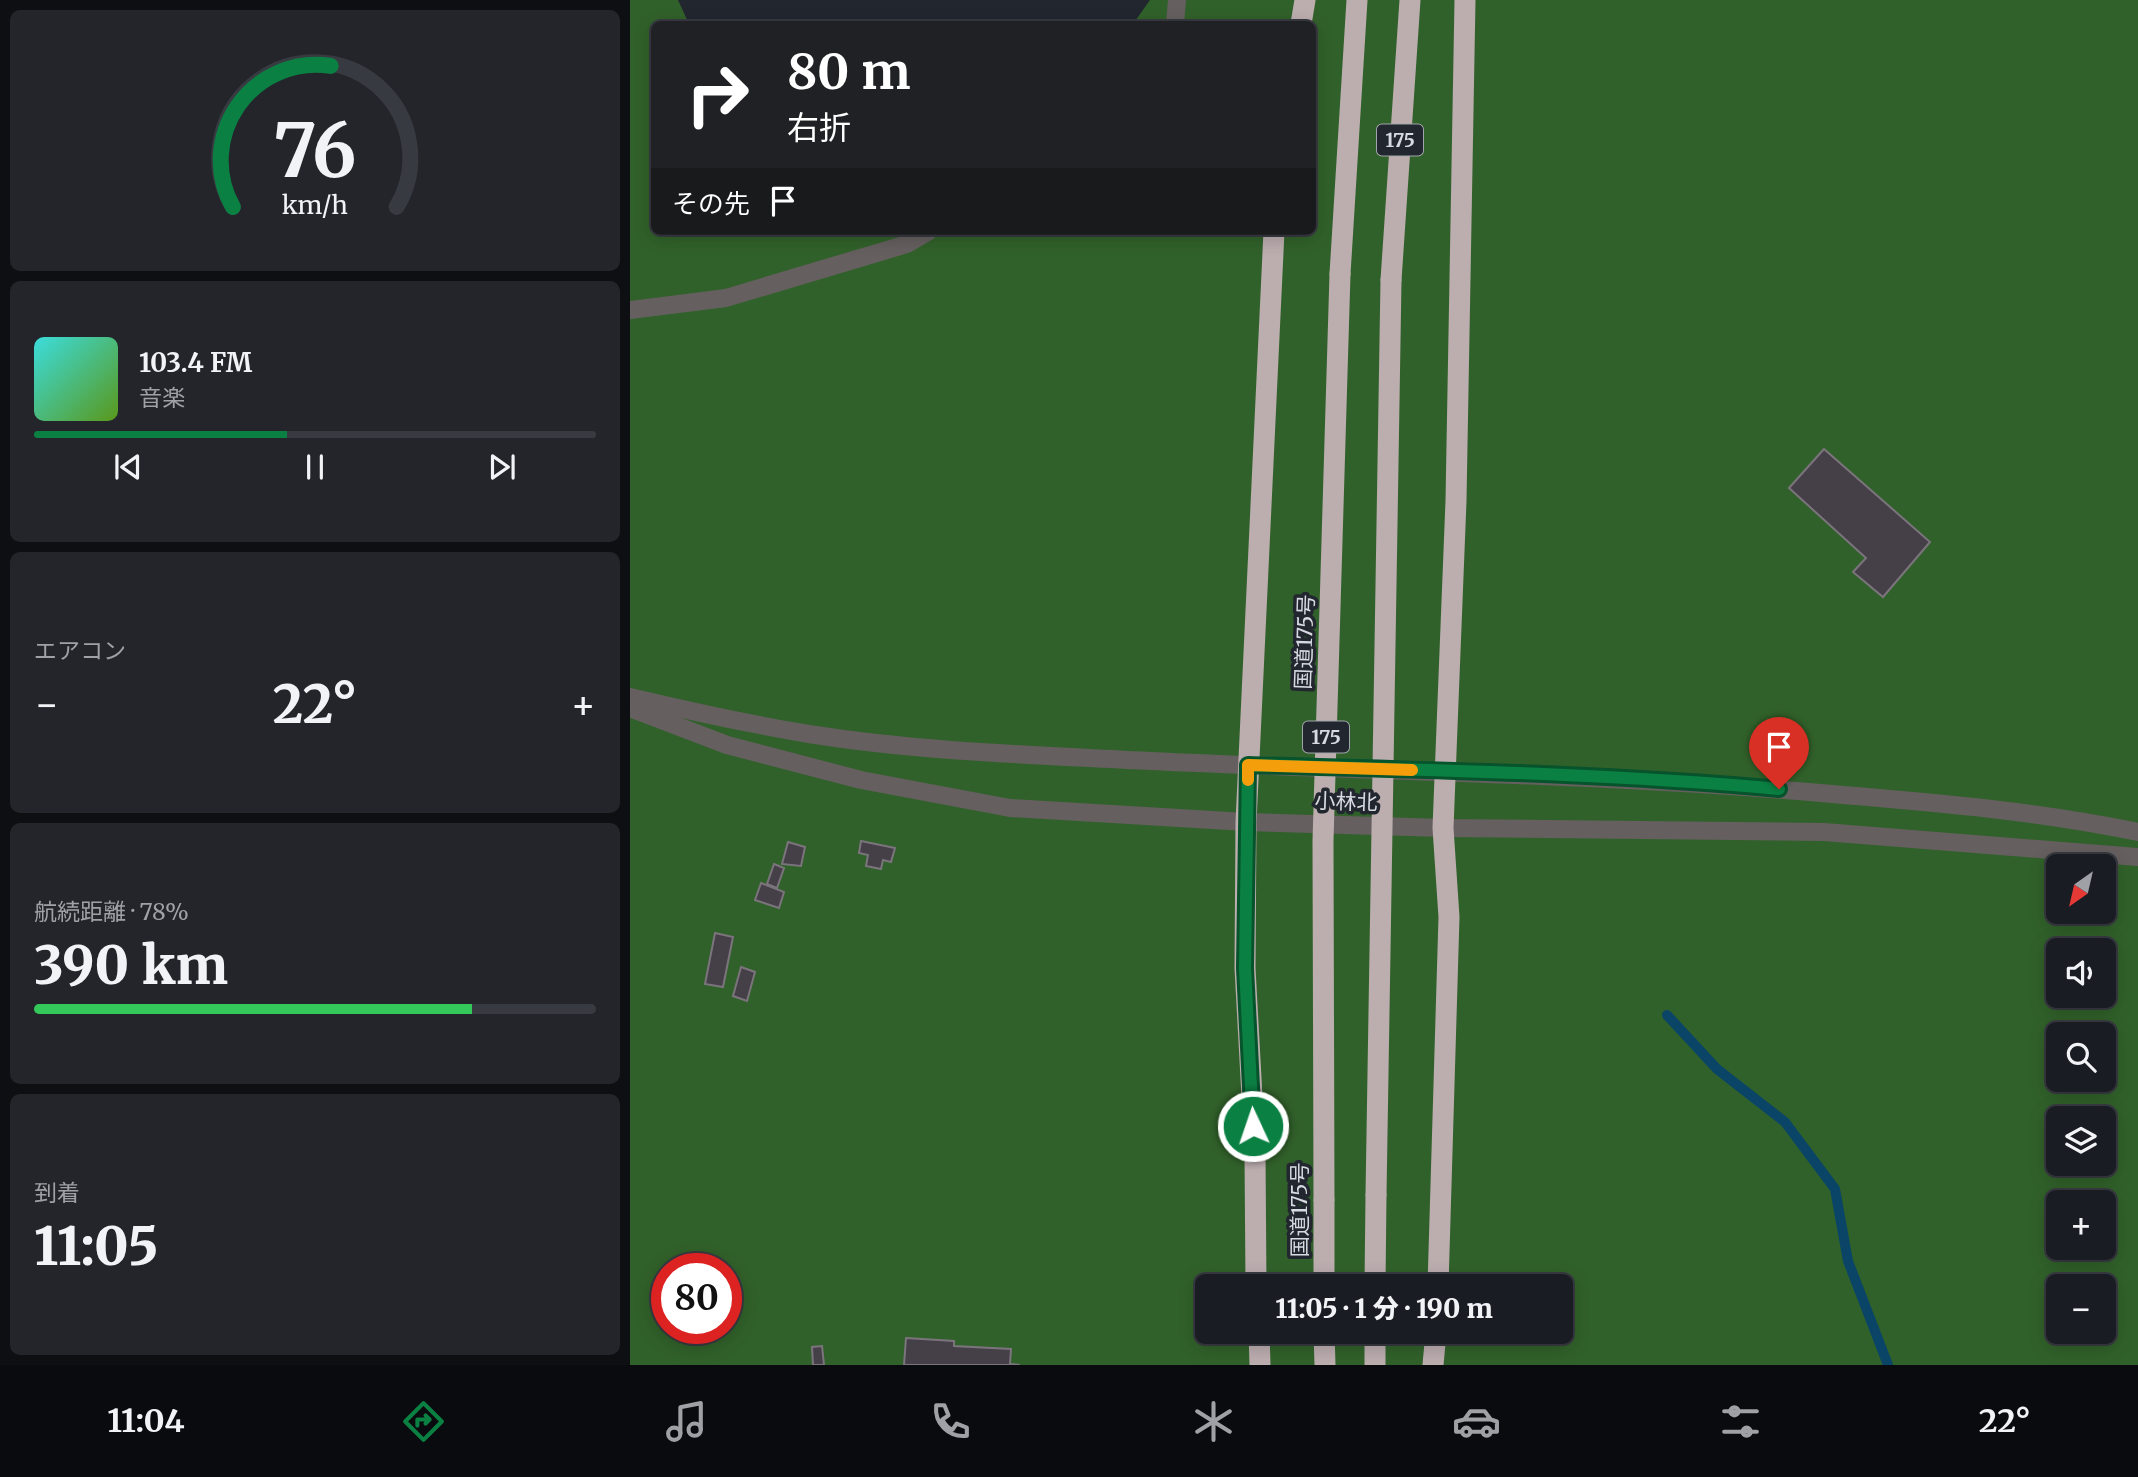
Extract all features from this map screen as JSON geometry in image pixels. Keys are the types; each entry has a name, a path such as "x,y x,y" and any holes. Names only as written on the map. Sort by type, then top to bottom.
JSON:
{"highway":[{"path":"1302,21 1305,0"},
{"name":"国道175号","path":"1324,1274 1323,841 1340,274 1357,0"},
{"name":"175","path":"1376,1274 1391,280 1410,0"},
{"path":"1438,1274 1449,917 1443,828 1456,501 1465,0"},
{"path":"1256,1274 1255,1152 1245,968 1247,821 1273,235"},
{"path":"1260,1344 1261,1365"},
{"path":"1325,1344 1325,1365"},
{"path":"1375,1344 1375,1365"},
{"path":"1433,1365 1435,1344"}],"street":[{"path":"1175,21 1177,0"},
{"path":"630,310 726,298 907,244 922,235"},
{"path":"630,697 811,734 922,747 1248,765 1726,784 1968,806 2070,818 2138,832"},
{"name":"小林北","path":"630,708 727,745 834,773 1010,808 1443,828 1824,832 2138,857"}],"green space":[{"path":"630,0 678,0 688,21 651,21 651,235 1316,235 1316,21 1135,21 1150,0 2138,0 2138,1365 630,1365"}],"building":[{"path":"1824,449 1930,542 1883,597 1853,572 1866,558 1789,488"},
{"path":"861,841 895,848 891,862 883,860 881,869 866,866 868,855 859,853"},
{"path":"788,842 805,847 801,866 782,864"},
{"path":"774,864 784,868 777,888 767,884"},
{"path":"761,883 784,892 779,908 755,900"},
{"path":"715,933 733,937 723,987 705,984"},
{"path":"741,967 755,972 747,1001 733,996"},
{"path":"906,1338 954,1341 954,1346 1011,1349 1010,1364 1020,1365 904,1365"},
{"path":"822,1346 824,1365 813,1365 812,1347"}],"waterway":[{"path":"1667,1015 1717,1069 1785,1122 1835,1189 1848,1261 1888,1365"}],"slow traffic":[{"path":"1248,780 1248,765 1412,770"}],"route":[{"path":"1253,1126 1245,968 1248,765 1445,771 1726,784 1779,789"}]}
